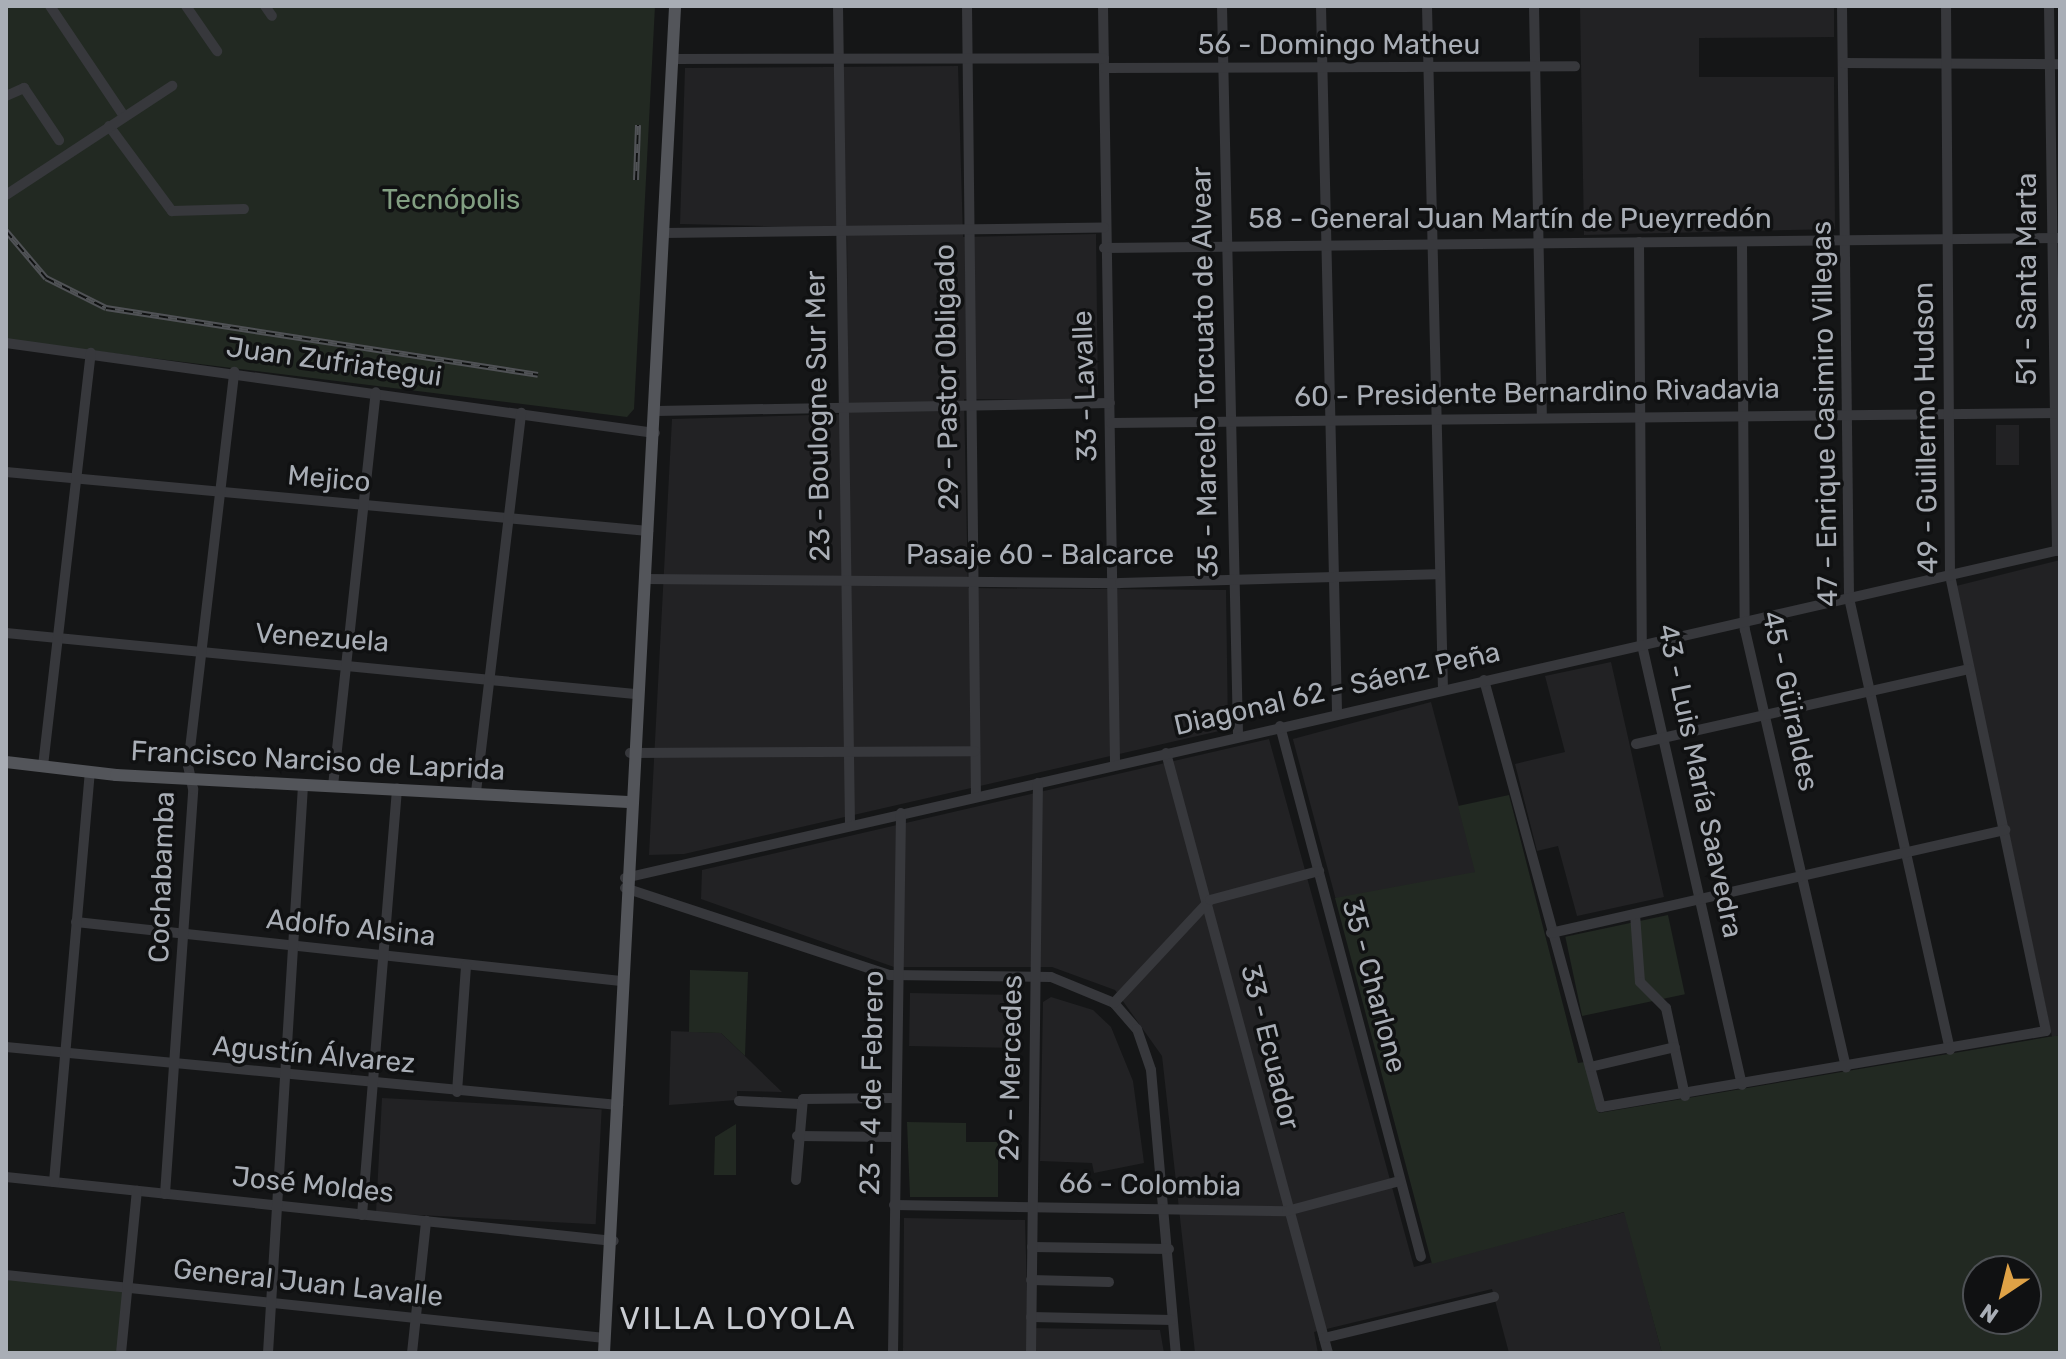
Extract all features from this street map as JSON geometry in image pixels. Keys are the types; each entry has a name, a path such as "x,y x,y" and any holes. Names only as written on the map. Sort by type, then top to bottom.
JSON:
{"main road":[{"path":"604,1353 614,1241 630,753 655,433 675,6"},
{"name":"Francisco Narciso de Laprida","path":"6,762 90,772 628,802"}],"street":[{"path":"50,6 124,116"},
{"path":"186,6 217,51"},
{"path":"265,6 272,16"},
{"name":"23 - Boulogne Sur Mer","path":"838,6 850,826"},
{"name":"29 - Pastor Obligado","path":"967,6 976,796"},
{"name":"33 - Lavalle","path":"1103,6 1104,248 1111,423 1115,764"},
{"name":"35 - Marcelo Torcuato de Alvear","path":"1222,6 1238,736"},
{"path":"1321,6 1337,713"},
{"path":"1427,6 1436,574 1443,689"},
{"path":"1534,6 1542,416"},
{"name":"47 - Enrique Casimiro Villegas","path":"1842,6 1849,598 1950,1050"},
{"name":"49 - Guillermo Hudson","path":"1946,6 1950,576 2046,1031 1950,1050"},
{"name":"51 - Santa Marta","path":"2049,6 2055,63 2058,551"},
{"name":"56 - Domingo Matheu","path":"673,59 968,60 1104,63 1224,71 1575,66"},
{"path":"1843,63 2055,63"},
{"path":"6,195 172,86"},
{"path":"6,96 24,88 59,140"},
{"path":"109,126 172,211 244,209"},
{"path":"664,233 970,232 1104,228"},
{"name":"58 - General Juan Martín de Pueyrredón","path":"1104,248 1326,243 1742,243 2056,238"},
{"name":"43 - Luis María Saavedra","path":"1639,242 1642,645 1742,1085"},
{"name":"45 - Güiraldes","path":"1742,243 1744,621 1846,1067"},
{"name":"Juan Zufriategui","path":"6,343 234,372 655,433"},
{"path":"43,766 91,353"},
{"name":"Cochabamba","path":"165,1194 185,934 190,777 234,372"},
{"path":"333,786 376,392"},
{"path":"656,411 842,404 1110,403"},
{"name":"60 - Presidente Bernardino Rivadavia","path":"1111,423 2056,412"},
{"path":"476,792 521,413"},
{"name":"Mejico","path":"6,472 648,531"},
{"name":"Diagonal 62 - Sáenz Peña","path":"625,883 901,813 2058,551"},
{"name":"Pasaje 60 - Balcarce","path":"644,579 974,577 1112,581 1436,574"},
{"name":"Venezuela","path":"6,633 203,654 348,661 635,694"},
{"path":"1636,744 1969,669"},
{"path":"1484,680 1601,1107 1685,1096 1950,1050"},
{"name":"35 - Charlone","path":"1280,726 1421,1257"},
{"path":"630,753 975,751"},
{"name":"33 - Ecuador","path":"1166,753 1208,902 1287,1211 1328,1353"},
{"path":"54,1182 90,772"},
{"name":"29 - Mercedes","path":"1031,1353 1038,783"},
{"path":"268,1353 281,1078 303,785"},
{"path":"362,1215 397,788"},
{"name":"23 - 4 de Febrero","path":"893,1353 901,813"},
{"path":"1551,933 2005,830"},
{"path":"1114,1003 1208,902 1319,871"},
{"path":"625,883 898,977 1036,976 1081,984 1114,1003 1137,1029 1149,1058 1166,1210 1176,1353"},
{"path":"1635,914 1640,982 1666,1008 1685,1096"},
{"name":"Adolfo Alsina","path":"76,922 621,981"},
{"path":"457,1092 466,965"},
{"name":"Agustín Álvarez","path":"6,1047 281,1078 618,1105"},
{"path":"1590,1067 1675,1047"},
{"path":"739,1101 800,1104 810,1097 895,1098"},
{"path":"796,1180 800,1104"},
{"path":"797,1136 895,1137"},
{"name":"José Moldes","path":"6,1177 614,1241"},
{"name":"66 - Colombia","path":"894,1205 1287,1211 1400,1181"},
{"path":"121,1353 137,1191"},
{"path":"412,1353 426,1221"},
{"path":"1032,1247 1169,1249"},
{"name":"General Juan Lavalle","path":"6,1275 605,1338"},
{"path":"1031,1280 1109,1282"},
{"path":"1324,1338 1494,1297"},
{"path":"1031,1317 1172,1320"}],"shaded area":[{"path":"1580,6 1834,6 1834,37 1699,38 1699,77 1834,77 1835,229 1584,235"},
{"path":"958,66 963,237 1096,234 1098,400 964,399 968,588 1226,590 1228,729 684,854 649,855 672,419 848,414 847,228 680,224 685,68"},
{"path":"1996,425 2019,425 2019,465 1996,465"},
{"path":"2060,560 2060,1035 2052,1037 1956,586"},
{"path":"1611,662 1664,897 1577,916 1558,846 1537,851 1515,764 1565,752 1545,676"},
{"path":"1431,702 1477,872 1338,909 1293,739"},
{"path":"1269,739 1414,1267 1625,1212 1662,1353 1509,1353 1492,1289 1314,1332 1318,1353 1195,1353 1162,1056 1115,990 1052,967 894,967 701,899 702,870"},
{"path":"910,993 1021,995 1020,1048 909,1046"},
{"path":"1051,997 1093,1010 1111,1027 1133,1081 1144,1163 1094,1173 1092,1163 1040,1161 1043,1002"},
{"path":"671,1031 721,1033 782,1092 737,1091 737,1100 669,1105"},
{"path":"382,1098 602,1110 596,1224 376,1213"},
{"path":"904,1218 1025,1220 1028,1328 1160,1330 1164,1353 903,1353"}],"green space":[{"name":"Tecnópolis","path":"6,6 655,6 634,409 627,417 6,340"},
{"path":"1509,795 1578,1063 1585,1062 1599,1113 2060,1035 2060,1353 1662,1353 1624,1212 1432,1264 1335,898 1475,872 1458,806"},
{"path":"1668,915 1685,994 1582,1016 1565,937"},
{"path":"690,970 748,972 745,1056 721,1033 689,1032"},
{"path":"907,1122 966,1123 966,1142 998,1142 998,1197 910,1197"},
{"path":"736,1124 736,1175 714,1175 715,1137"},
{"path":"6,1277 125,1292 117,1353 6,1353"}],"railway":[{"path":"636,180 638,125"},
{"path":"6,231 46,278 106,308 538,375"}],"district":[{"name":"VILLA LOYOLA","path":"738,1318"}]}
